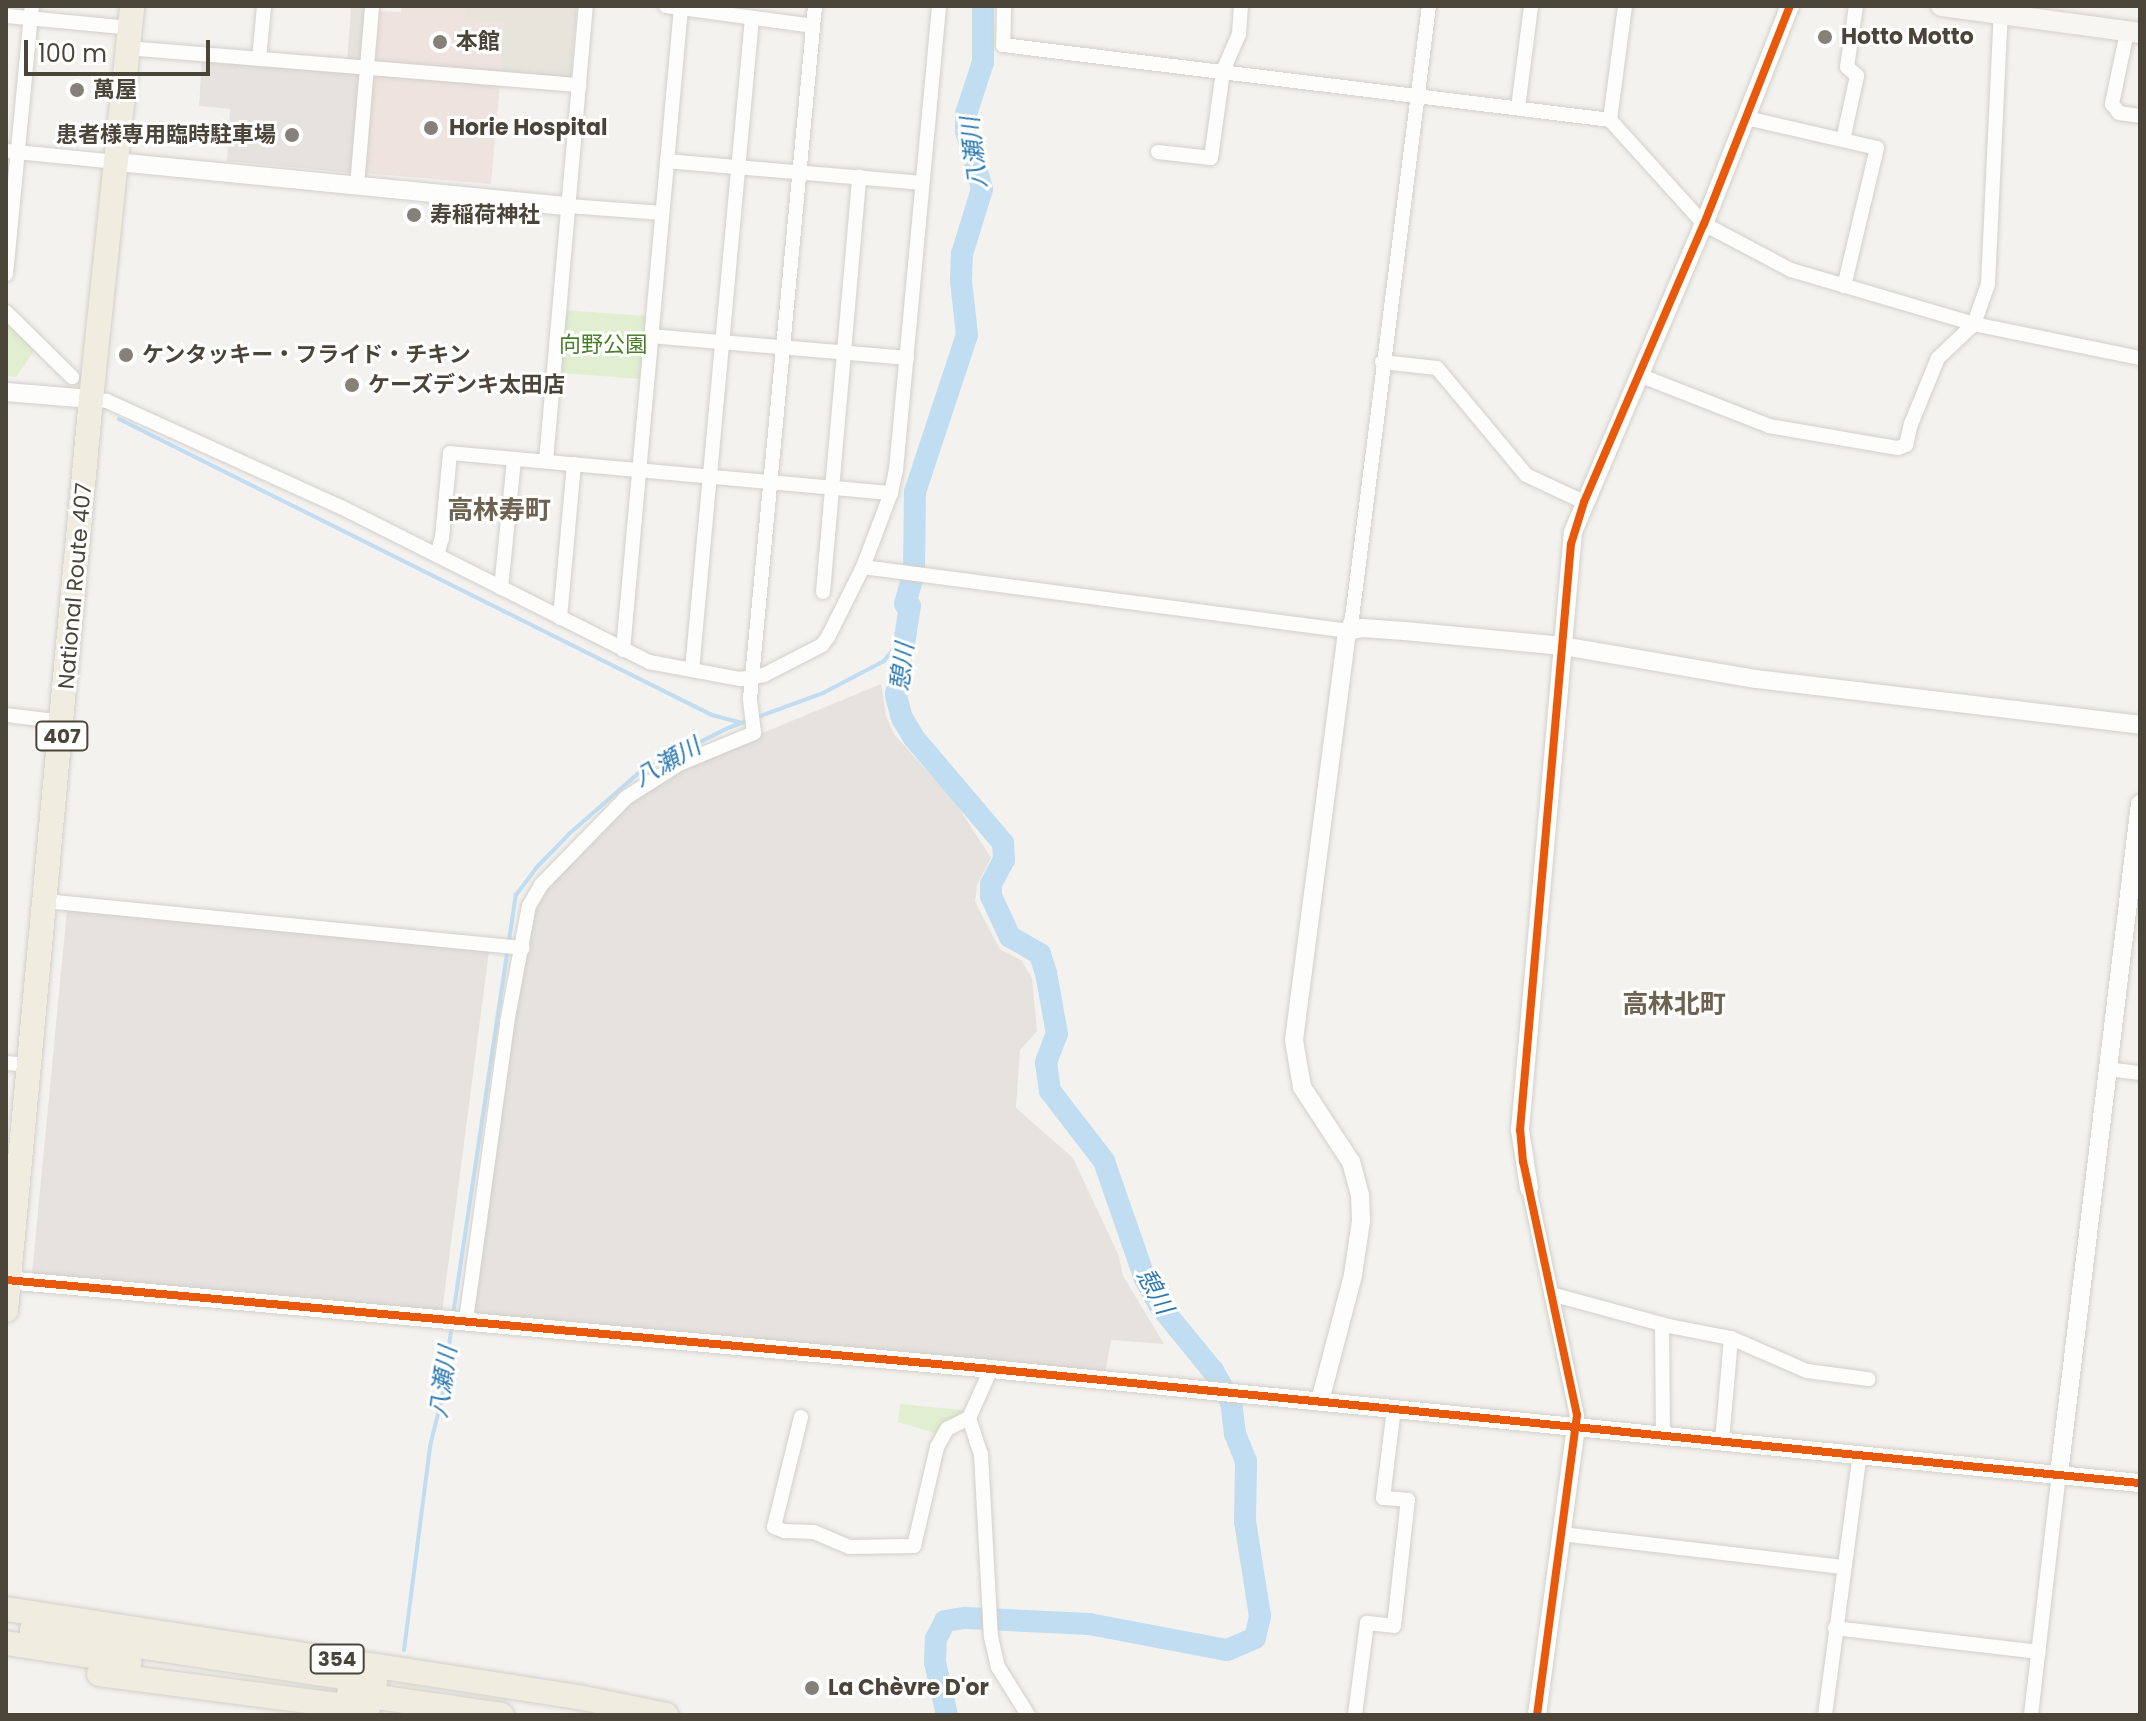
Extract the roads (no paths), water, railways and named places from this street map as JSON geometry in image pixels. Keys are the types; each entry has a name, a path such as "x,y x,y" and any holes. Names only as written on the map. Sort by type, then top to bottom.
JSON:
{"highway":[{"name":"National Route 407","path":"6,1310 17,1064 44,901 130,27"},
{"name":"354","path":"6,1609 578,1697 666,1715"},
{"name":"354","path":"6,1626 35,1639 501,1715"},
{"name":"354","path":"6,1643 35,1639 638,1715"},
{"name":"354","path":"6,1659 188,1688 414,1715"}],"main road":[{"path":"1941,6 2001,10 2134,33"}],"street":[{"path":"259,59 264,6"},
{"path":"357,186 372,6"},
{"path":"546,461 586,6"},
{"path":"456,1319 529,906 541,885 627,797 679,764 754,733 750,704 752,680 815,6"},
{"path":"6,392 91,399 121,407 437,555 649,662 752,680 822,645 863,567 891,493 907,358 939,6"},
{"path":"1004,6 1003,45 1610,120 1704,224 1791,270 1974,324 2140,358"},
{"path":"1158,152 1211,158 1223,71 1239,34 1241,6"},
{"path":"1320,1401 1353,1275 1361,1221 1360,1195 1351,1162 1302,1087 1294,1040 1347,631 1352,618 1429,6"},
{"path":"1518,108 1531,6"},
{"path":"1610,120 1625,6"},
{"path":"1537,1715 1577,1415 1529,1188 1520,1130 1571,544 1584,502 1704,224 1790,6"},
{"path":"1843,140 1857,76 1847,67 1856,6"},
{"path":"623,650 667,161 674,7 813,26"},
{"path":"1639,375 1769,426 1903,448 1938,358 1974,324 1988,284 2001,10"},
{"path":"6,16 31,12 130,27 259,59 579,85"},
{"path":"6,274 12,152 31,12"},
{"path":"692,670 752,18"},
{"path":"2134,33 2112,104 2119,113 2140,116"},
{"path":"1746,118 1877,148 1844,286"},
{"path":"12,152 662,213"},
{"path":"667,161 922,183"},
{"path":"823,592 859,177"},
{"path":"6,312 72,377"},
{"path":"651,336 907,358"},
{"path":"1382,362 1437,368 1526,475 1584,502"},
{"path":"437,555 442,538 450,453 891,493"},
{"path":"501,588 514,459"},
{"path":"560,618 574,464"},
{"path":"863,567 1347,631 1362,628 1563,646 1756,679 2140,725"},
{"path":"6,715 63,722"},
{"path":"2031,1715 2140,804"},
{"path":"44,901 520,947"},
{"path":"2107,1069 2140,1073"},
{"path":"7,1280 991,1369 2140,1483"},
{"path":"1551,1294 1662,1324 1731,1338 1807,1371 1868,1379"},
{"path":"1662,1324 1663,1435"},
{"path":"1722,1440 1731,1338"},
{"path":"801,1417 774,1527 784,1531 814,1532 849,1547 914,1546 937,1447 947,1429 969,1418 991,1369"},
{"path":"1355,1715 1367,1623 1394,1626 1408,1500 1383,1498 1394,1408"},
{"path":"969,1418 981,1454 991,1637 998,1667 1028,1715"},
{"path":"1825,1715 1860,1454"},
{"path":"1562,1534 1844,1567"},
{"path":"1835,1628 2039,1652"}],"waterway":[{"name":"憩川","path":"947,1715 935,1662 936,1639 945,1621 965,1618 1089,1624 1227,1650 1255,1638 1260,1616 1245,1521 1246,1461 1235,1434 1231,1402 1213,1371 1160,1306 1145,1279 1104,1161 1050,1091 1046,1062 1057,1034 1046,973 1040,954 1010,937 991,896 991,884 1004,860 1003,843 914,738 902,718 896,695 910,606 905,604 914,572 915,492 967,335 961,281 962,254 982,189 966,131 966,114 983,62 983,6"},
{"path":"119,419 712,715 742,723"},
{"name":"八瀬川","path":"453,1315 516,895 536,868 570,833 640,772 728,728 823,693 884,661 899,642 905,604"},
{"name":"八瀬川","path":"404,1650 430,1446 442,1398 452,1324"}],"place":[{"name":"Hotto Motto","path":"1825,37"},
{"name":"本館","path":"440,42"},
{"name":"萬屋","path":"77,90"},
{"name":"Horie Hospital","path":"431,128"},
{"name":"患者様専用臨時駐車場","path":"292,135"},
{"name":"寿稲荷神社","path":"414,215"},
{"name":"ケンタッキー・フライド・チキン","path":"126,355"},
{"name":"ケーズデンキ太田店","path":"352,385"},
{"name":"La Chèvre D'or","path":"812,1688"}],"district":[{"name":"高林寿町","path":"499,511"},
{"name":"高林北町","path":"1674,1005"}],"park label":[{"name":"向野公園","path":"603,345"}]}
